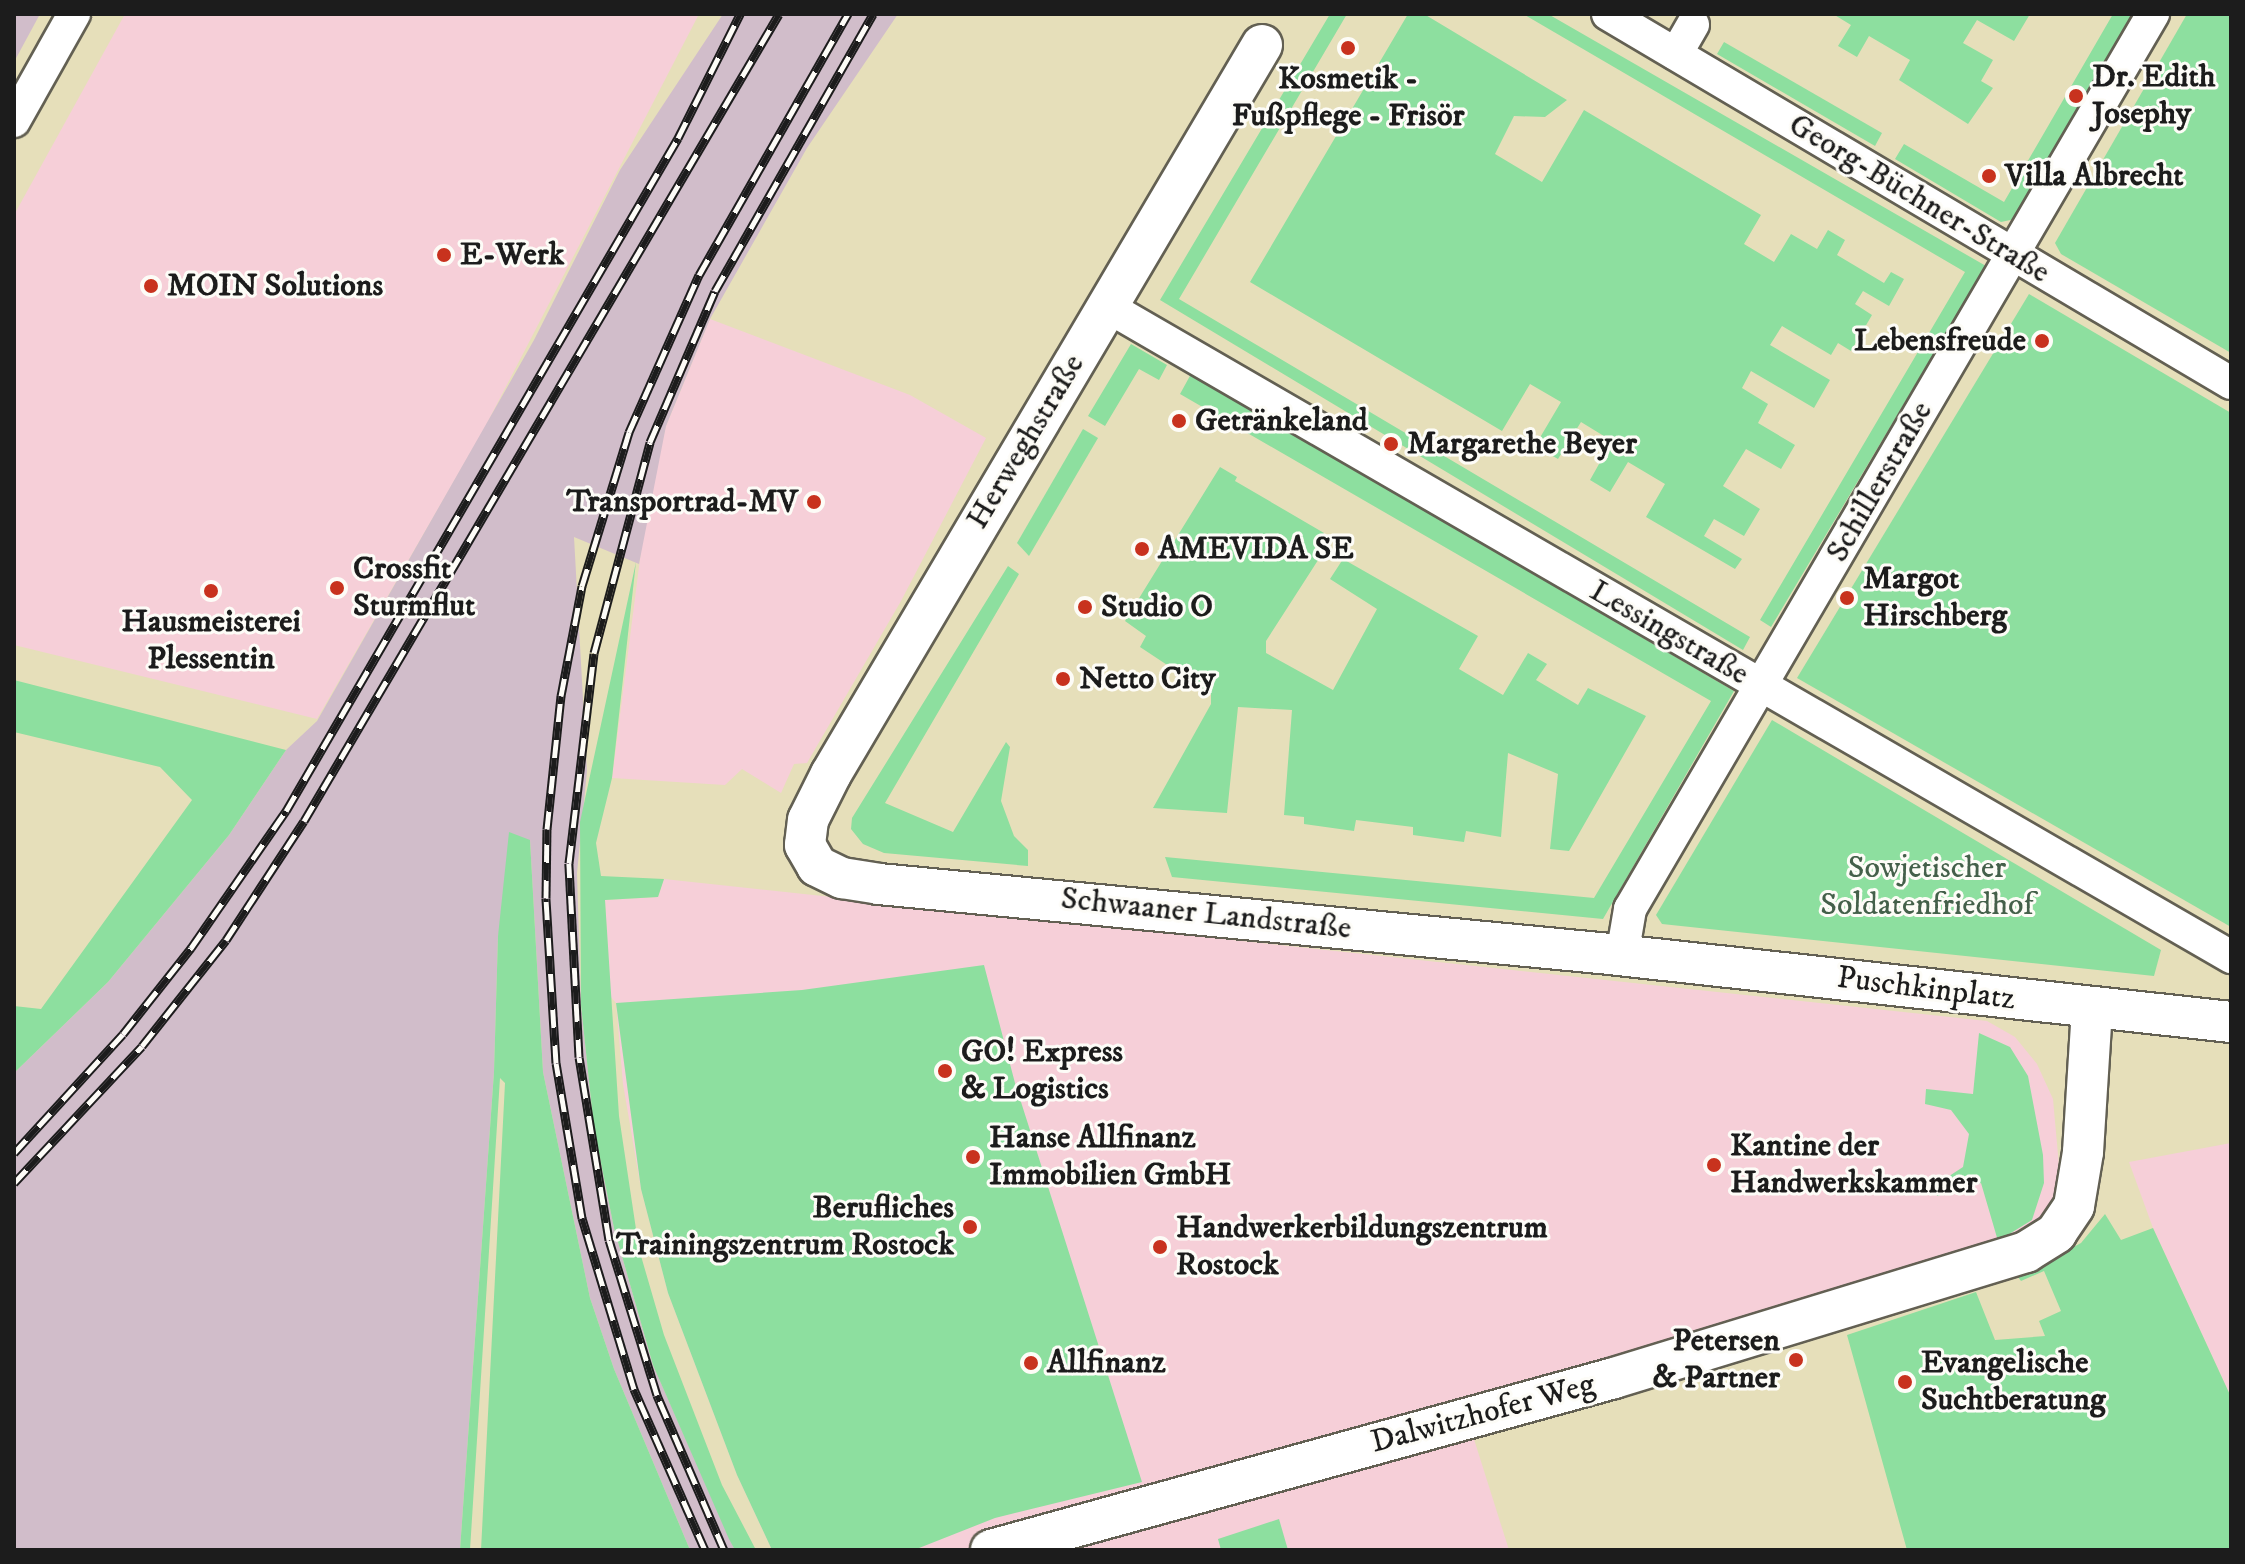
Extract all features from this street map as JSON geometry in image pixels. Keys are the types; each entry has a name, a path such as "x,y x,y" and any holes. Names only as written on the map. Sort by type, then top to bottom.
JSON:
{"street":[{"path":"14,121 74,14"},
{"name":"Georg-Büchner-Straße","path":"1608,14 2231,383"},
{"name":"Schillerstraße","path":"1622,956 1630,909 2153,14"},
{"path":"1676,54 1693,24"},
{"name":"Herweghstraße","path":"805,845 808,820 839,760 1262,45"},
{"name":"Lessingstraße","path":"1108,307 2231,957"},
{"name":"Schwaaner Landstraße","path":"805,845 817,866 842,878 879,884 1622,956"},
{"name":"Puschkinplatz","path":"1622,956 2231,1022"},
{"name":"Dalwitzhofer Weg","path":"991,1550 1614,1378 1972,1269 2046,1239 2074,1206 2083,1152 2092,1007"}],"shaded area":[{"path":"14,14 40,14 14,62"},
{"path":"125,14 699,14 484,429 317,719 14,645 14,215"},
{"path":"723,14 898,14 807,148 710,319 666,426 639,564 574,537 587,771 577,873 581,1005 594,1128 614,1228 653,1365 735,1550 690,1550 614,1369 590,1298 543,1072 530,840 498,936 494,1072 460,1550 14,1550 14,1073 108,982 229,835 286,750 317,721 534,340 620,170"},
{"path":"710,319 910,395 986,438 901,601 807,763 794,764 781,793 742,769 725,785 612,778 647,504 666,426"},
{"path":"664,879 1987,1021 2015,1037 2037,1064 2053,1099 2059,1166 2052,1214 2037,1231 1710,1330 1461,1398 1509,1550 772,1550 737,1475 668,1293 641,1189 623,1084 616,1003 610,996 605,900 658,897"},
{"path":"2231,1143 2231,1397 2153,1228 2129,1162"}],"green space":[{"path":"1330,14 1347,14 1179,299 1750,637 1743,650 1160,300"},
{"path":"1408,14 1424,14 1567,100 1545,117 1514,116 1495,154 1542,182 1584,110 1761,215 1744,244 1774,262 1791,234 1817,249 1828,230 1845,240 1837,255 1884,283 1891,272 1904,279 1889,306 1863,291 1855,304 1872,315 1851,351 1838,343 1831,355 1782,326 1770,345 1830,380 1814,408 1751,371 1742,388 1768,404 1758,423 1795,445 1781,469 1746,449 1723,486 1760,509 1744,536 1714,519 1704,536 1742,559 1735,569 1646,517 1665,484 1628,462 1610,492 1590,480 1612,441 1581,422 1558,459 1535,446 1561,402 1530,384 1502,431 1250,282"},
{"path":"1523,14 1548,14 1986,266 1771,627 1760,620 1965,272"},
{"path":"1833,14 2030,14 2014,41 1977,20 1963,43 1993,60 1981,81 1993,88 1968,124 1899,80 1910,60 1869,36 1857,57 1838,46 1851,25"},
{"path":"2113,14 2135,14 2015,219 2001,222 1895,159 1904,144 2004,202"},
{"path":"2187,14 2231,14 2231,353 2061,254 2055,243"},
{"path":"1724,42 1882,133 1875,146 1717,54"},
{"path":"2029,294 2231,413 2231,927 1797,678"},
{"path":"1131,344 1167,365 1159,380 1139,369 1105,426 1088,416"},
{"path":"1191,374 1734,691 1603,919 1172,877 1165,857 1594,898 1711,701 1180,394"},
{"path":"1083,429 1098,438 1029,556 1017,543"},
{"path":"1220,467 1237,477 1235,481 1324,533 1315,550 1322,554 1266,641 1266,653 1333,690 1377,609 1330,579 1343,559 1478,636 1459,669 1503,695 1528,653 1547,664 1536,680 1578,705 1588,688 1646,716 1569,851 1550,849 1558,774 1508,753 1501,837 1466,831 1464,842 1413,835 1413,827 1356,820 1354,831 1304,824 1304,817 1284,815 1292,710 1238,707 1227,813 1153,808 1211,704 1211,694 1140,647 1146,636 1125,621"},
{"path":"636,562 612,778 596,843 601,876 664,879 658,897 605,900 619,1116 639,1249 664,1335 722,1485 756,1550 735,1550 653,1365 614,1228 594,1128 581,1005 580,822"},
{"path":"1008,566 1019,574 885,803 953,832 1006,742 1010,747 1001,801 1014,836 1028,850 1028,866 884,853 863,844 851,829 852,818"},
{"path":"14,680 286,750 229,835 108,982 14,1073 14,1006 41,1009 192,800 160,767 14,732"},
{"name":"Sowjetischer Soldatenfriedhof","path":"1772,720 2161,950 2154,976 1662,924 1656,915"},
{"path":"509,832 530,840 543,1072 590,1298 614,1369 690,1550 481,1550 505,1083 500,1078 470,1550 460,1550 494,1072 498,936"},
{"path":"984,965 1015,1083 1142,1482 995,1518 914,1550 772,1550 737,1475 668,1293 641,1189 616,1003 802,990"},
{"path":"1979,1033 2010,1047 2028,1076 2043,1155 2044,1183 2032,1220 1998,1241 1981,1183 1937,1196 1937,1184 1963,1167 1969,1134 1951,1110 1925,1104 1926,1089 1973,1094"},
{"path":"2105,1214 2121,1240 2153,1228 2231,1397 2231,1550 1907,1550 1847,1335 1976,1292 1995,1340 2045,1336 2039,1321 2061,1311 2044,1271 2021,1281 2018,1277 2081,1243"},
{"path":"1279,1519 1288,1550 1221,1550 1218,1539"}],"railway":[{"path":"14,1153 123,1034 191,948 286,811 678,138 740,14"},
{"path":"14,1183 142,1046 226,940 304,821 779,14"},
{"path":"705,1550 634,1389 582,1218 556,1063 546,898 547,829 561,696 582,586 629,432 699,275 848,14"},
{"path":"724,1550 657,1395 609,1240 579,1057 569,863 594,653 650,442 715,291 873,14"}],"place":[{"name":"Kosmetik - Fußpflege - Frisör","path":"1348,48"},
{"name":"Dr. Edith Josephy","path":"2076,96"},
{"name":"Villa Albrecht","path":"1989,176"},
{"name":"E-Werk","path":"444,255"},
{"name":"MOIN Solutions","path":"151,286"},
{"name":"Lebensfreude","path":"2042,341"},
{"name":"Getränkeland","path":"1179,421"},
{"name":"Margarethe Beyer","path":"1391,444"},
{"name":"Transportrad-MV","path":"814,502"},
{"name":"AMEVIDA SE","path":"1142,549"},
{"name":"Crossfit Sturmflut","path":"337,588"},
{"name":"Hausmeisterei Plessentin","path":"211,591"},
{"name":"Margot Hirschberg","path":"1847,598"},
{"name":"Studio O","path":"1085,607"},
{"name":"Netto City","path":"1063,679"},
{"name":"GO! Express & Logistics","path":"945,1071"},
{"name":"Hanse Allfinanz Immobilien GmbH","path":"973,1157"},
{"name":"Kantine der Handwerkskammer","path":"1714,1165"},
{"name":"Berufliches Trainingszentrum Rostock","path":"970,1227"},
{"name":"Handwerkerbildungszentrum Rostock","path":"1160,1247"},
{"name":"Petersen & Partner","path":"1796,1360"},
{"name":"Allfinanz","path":"1031,1363"},
{"name":"Evangelische Suchtberatung","path":"1905,1382"}]}
